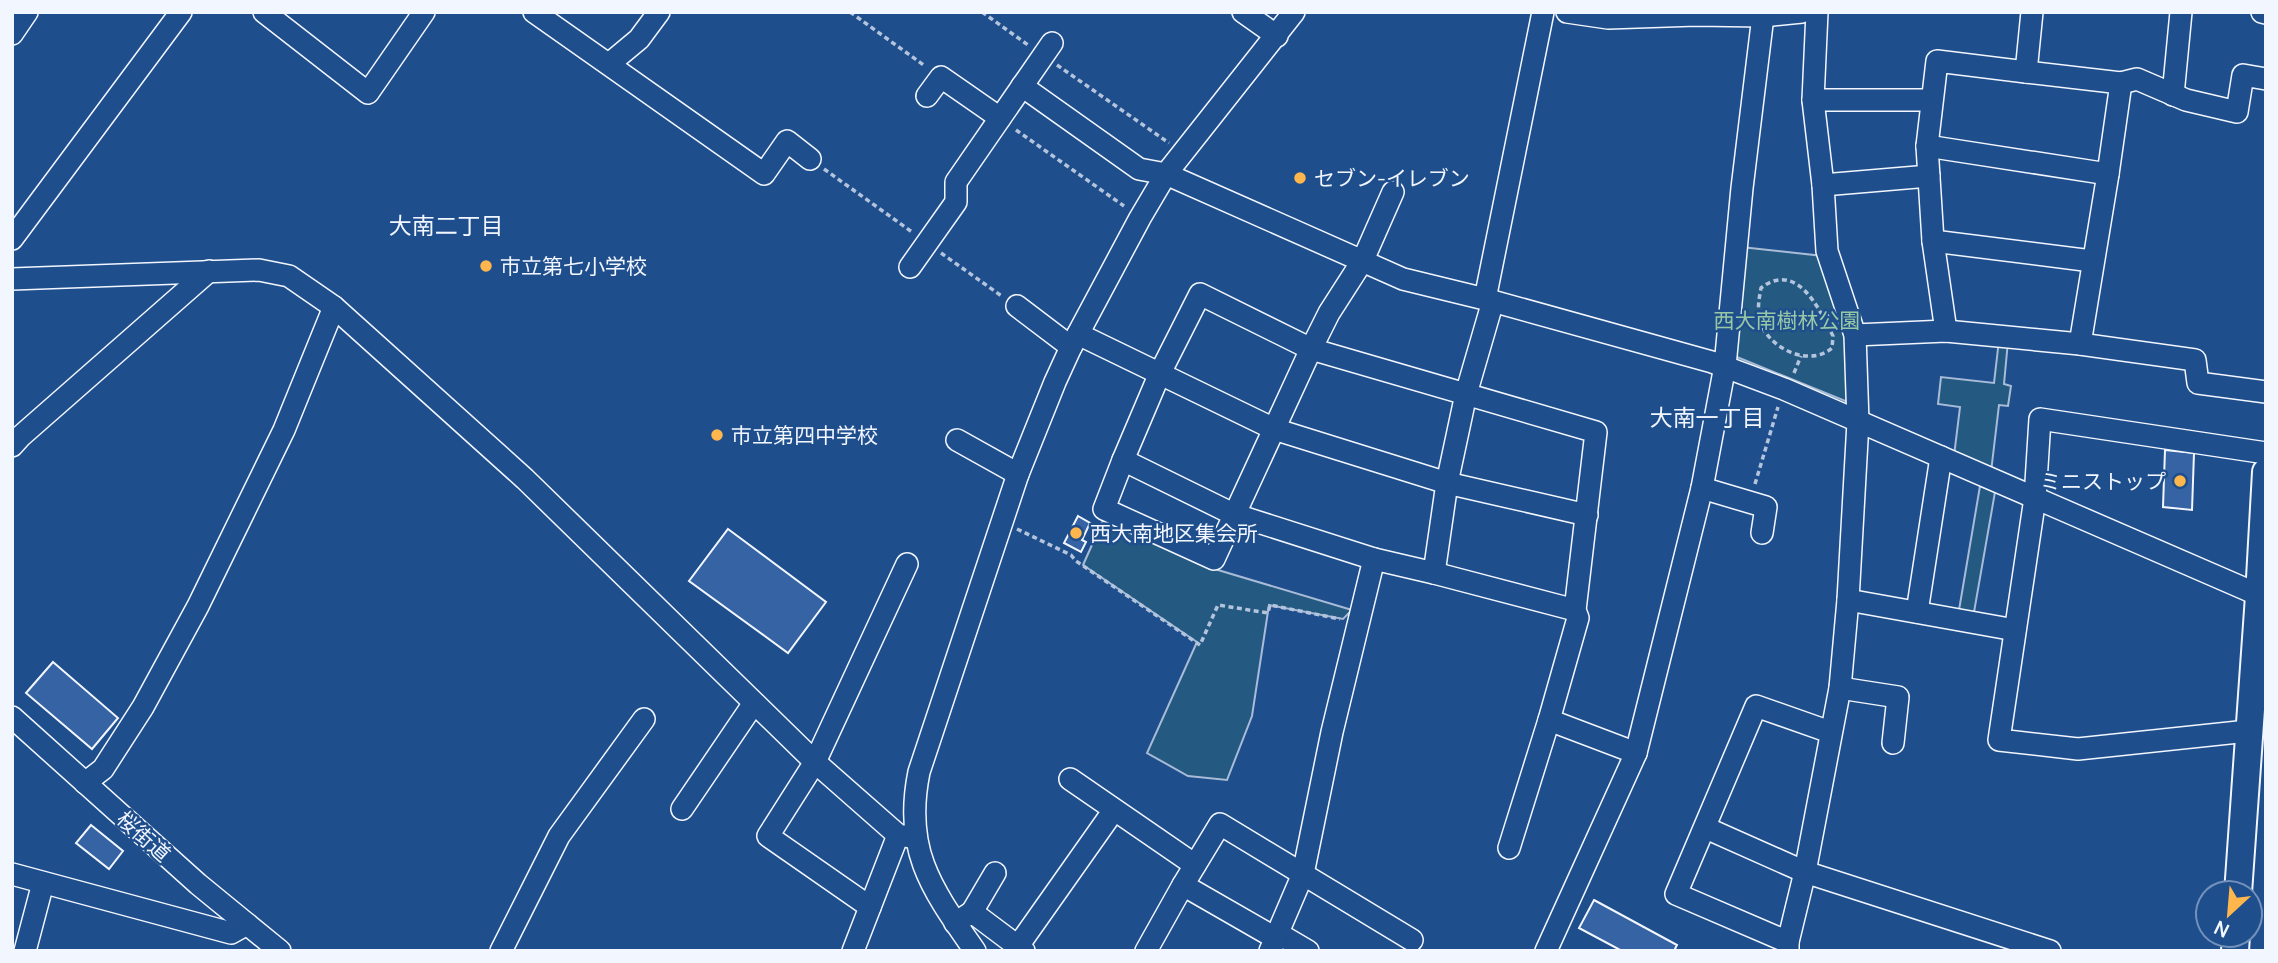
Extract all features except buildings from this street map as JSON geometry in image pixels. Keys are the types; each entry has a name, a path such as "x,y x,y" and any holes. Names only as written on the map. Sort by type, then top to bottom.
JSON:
{"main road":[{"path":"2239,879 2248,731 2263,597 2266,472"}],"street":[{"path":"12,34 27,12"},
{"path":"12,239 181,12"},
{"path":"271,14 368,93 424,12"},
{"path":"534,12 764,174 787,141 810,159"},
{"path":"609,64 639,39 659,12"},
{"path":"1242,12 1277,36"},
{"path":"853,951 870,907 907,837 919,772 1018,474 1055,382 1140,218 1166,174 1294,12"},
{"path":"1434,573 1447,483 1489,300 1543,12"},
{"path":"1567,12 1608,18 1696,14 1763,16 1802,12"},
{"path":"1817,12 1813,100 1823,185 1827,251 1855,335 1858,422 1840,688 1788,947 1676,894 1756,706 1830,732"},
{"path":"2026,72 2032,12"},
{"path":"2173,95 2180,12"},
{"path":"1546,951 1636,753 1702,488 1725,366 1763,16"},
{"path":"910,267 956,202 956,182 1048,50"},
{"path":"1946,331 1933,241 1927,146 1937,61 2121,83 2137,79 2186,100 2237,112 2243,75 2266,79"},
{"path":"928,96 941,77 1000,118"},
{"path":"2080,344 2121,83"},
{"path":"1022,86 1139,169 1166,174 1403,278 1725,366 1784,388 2263,597"},
{"path":"1813,100 1932,100"},
{"path":"1927,146 2108,174"},
{"path":"1823,185 1929,176"},
{"path":"1393,192 1363,260 1329,313 1311,349 1214,559 1104,509 1160,373 1200,294 1311,349 1595,432 1575,610 1578,618 1509,848"},
{"path":"1933,241 2092,261"},
{"path":"12,279 259,270 289,276 334,307 525,479 815,762 907,837 921,860 930,883 964,917 1021,948 1114,810"},
{"path":"12,446 20,436 209,271"},
{"path":"1017,306 1075,340 1160,373 1274,429 1447,483 1587,515"},
{"path":"85,783 103,769 136,717 198,606 284,429 334,307"},
{"path":"1855,335 1946,331 2080,344 2195,360 2198,383 2266,392"},
{"path":"2248,731 2078,749 1999,740 2035,498 2040,419 2266,453"},
{"path":"957,440 1018,474"},
{"path":"1917,612 1941,457"},
{"path":"1123,460 1233,514 1374,559 1575,610"},
{"path":"1702,488 1766,508 1762,533"},
{"path":"1275,941 1303,874 1332,732 1374,559"},
{"path":"870,907 768,836 815,762 907,564"},
{"path":"1848,600 2015,630"},
{"path":"1840,688 1898,697 1893,743"},
{"path":"682,809 754,703"},
{"name":"桜街道","path":"12,717 198,884 280,951"},
{"path":"500,951 559,836 644,719"},
{"path":"1549,720 1636,753"},
{"path":"1070,779 1195,865"},
{"path":"1146,951 1220,824 1412,940"},
{"path":"1706,828 1805,872 2036,949"},
{"path":"964,917 995,873"},
{"path":"12,874 231,933 247,925"},
{"path":"25,951 43,883"},
{"path":"1183,885 1275,941 1308,951"},
{"path":"964,917 975,951"}],"path":[{"path":"850,12 941,77"},
{"path":"982,12 1048,50 1182,152"},
{"path":"1000,118 1140,218"},
{"path":"1770,281 1791,281 1806,291 1823,317 1833,336 1832,348 1816,357 1801,356 1786,350 1770,338 1760,324 1757,306 1761,288 1770,281"},
{"path":"1823,317 1845,310"},
{"path":"1749,502 1784,388"},
{"path":"1003,522 1071,555 1200,645 1218,605 1268,613 1270,605 1360,623"}],"green space":[{"name":"西大南樹林公園","path":"1741,247 1823,256 1845,327 1855,405 1732,355"},
{"path":"1999,340 2008,341 2004,384 2011,386 2008,406 1999,405 1991,472 1954,456 1960,407 1938,404 1941,377 1994,383"},
{"path":"1980,486 1995,492 1973,618 1958,616"},
{"path":"1104,518 1218,570 1352,610 1343,619 1269,605 1252,716 1227,780 1188,776 1147,753 1197,642 1083,565"}],"place":[{"name":"セブン-イレブン","path":"1300,178"},
{"name":"市立第七小学校","path":"486,266"},
{"name":"市立第四中学校","path":"717,435"},
{"name":"ミニストップ","path":"2180,481"},
{"name":"西大南地区集会所","path":"1076,533"}],"district":[{"name":"大南二丁目","path":"446,225"},
{"name":"大南一丁目","path":"1707,417"}]}
